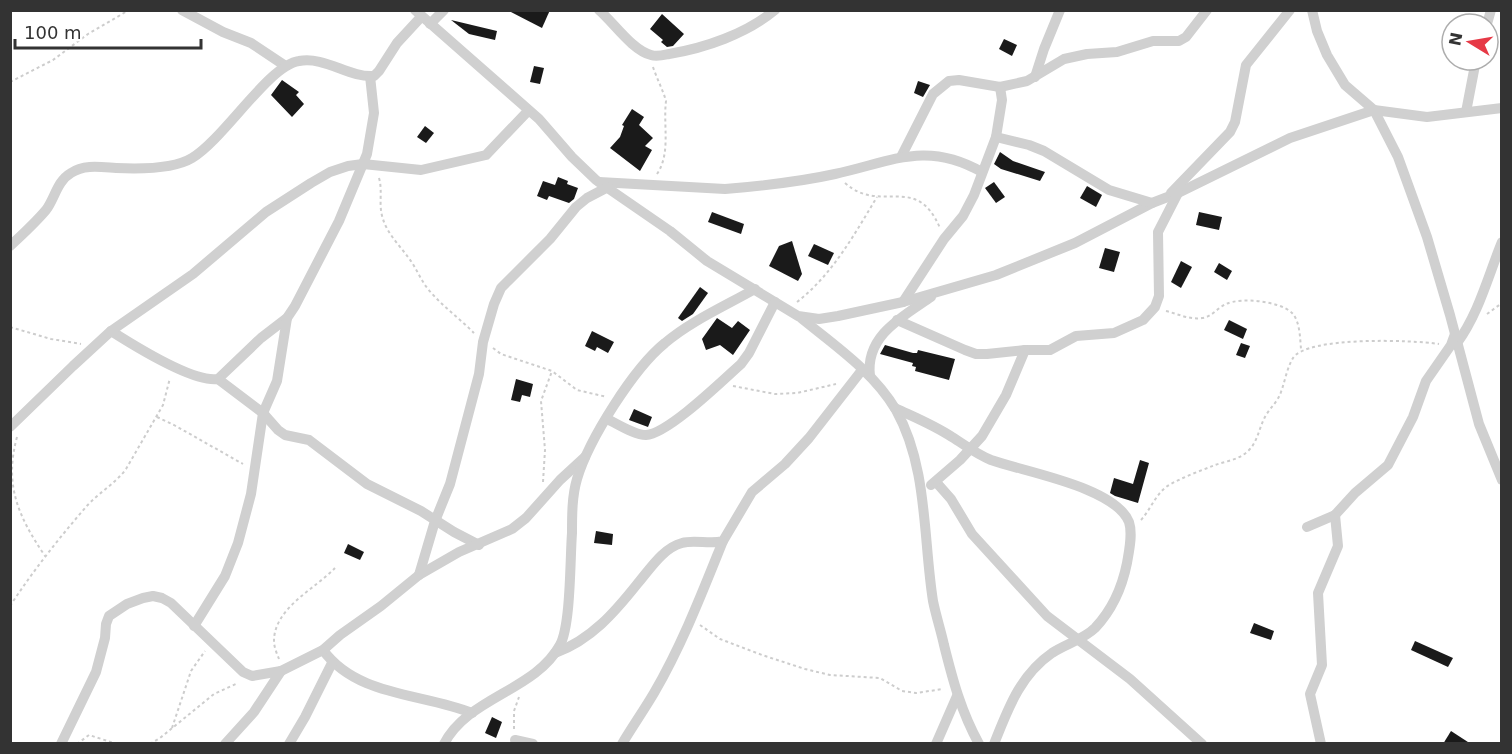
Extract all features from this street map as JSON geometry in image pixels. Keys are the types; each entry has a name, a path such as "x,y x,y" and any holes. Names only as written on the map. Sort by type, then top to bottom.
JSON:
{"street":[{"path":"182,10 217,29 251,43 284,65"},
{"path":"10,246 48,208 62,181 70,173 93,167 134,169 162,166 192,158 208,146 284,65 299,60 310,60 374,76 397,44 422,17 444,10"},
{"path":"599,10 625,36 650,55 688,51 701,47 750,27 775,10"},
{"path":"1035,77 1060,10"},
{"path":"902,157 933,94 949,81 958,80 1000,87 1027,81 1050,65 1064,59 1087,54 1117,52 1154,41 1179,41 1186,37 1207,10"},
{"path":"897,320 976,354 994,354 1050,350 1076,336 1114,333 1143,320 1155,307 1159,296 1158,231 1173,194 1230,132 1235,122 1246,65 1290,10"},
{"path":"1311,11 1327,56 1345,85 1374,110 1398,157 1420,218 1479,424 1502,480"},
{"path":"422,17 539,119 572,157 604,184 707,261 798,316 866,373 895,408 912,449 921,489 934,602 956,691 979,744"},
{"path":"1466,112 1474,72"},
{"path":"218,379 261,338 287,318 369,165 374,113 370,76"},
{"path":"903,302 944,239 963,216 974,195 996,137 1002,100 1000,87"},
{"path":"798,316 819,319 903,302 996,275 1075,243 1152,203 1290,138 1374,110 1427,117 1502,108"},
{"path":"10,427 111,331 193,274 266,212 330,172 348,166 369,165 421,170 486,154 528,111"},
{"path":"996,137 1044,151 1109,190 1152,203"},
{"path":"419,575 435,521 450,484 479,374 483,342 501,288 550,239 576,207 604,184 650,184 725,189 835,174 902,157 929,156 952,158 982,172"},
{"path":"1307,526 1335,515 1355,493 1388,465 1413,417 1426,381 1454,340 1465,332 1502,242"},
{"path":"444,744 472,712 525,681 555,653 562,642 568,605 573,504 577,480 585,457 618,400 649,358 666,342 718,309 755,290"},
{"path":"622,744 654,693 691,619 723,541 752,492 785,464 809,438 854,381 866,373 876,342 888,328 941,290"},
{"path":"607,419 637,433 650,434 677,418 741,364 775,302"},
{"path":"194,626 225,576 238,543 251,494 263,413 277,381 287,318"},
{"path":"111,331 141,350 203,379 218,379 263,413 285,435 309,440 367,484 421,511 479,545"},
{"path":"921,489 936,482 981,436 1006,395 1025,350"},
{"path":"895,408 952,437 968,450 991,460 1039,473 1105,498 1117,506 1128,521 1131,532 1124,576 1117,597 1094,629 1053,653 1023,680 1007,710 994,744"},
{"path":"61,744 96,672 109,616 127,604 153,596 162,598 171,603 243,672 252,676 281,671 323,650 419,575 459,552 512,529 526,518 585,457"},
{"path":"936,482 951,499 972,534 1047,616 1130,680 1202,744"},
{"path":"1321,744 1310,694 1322,665 1318,593 1338,546 1335,515"},
{"path":"555,653 572,647 591,634 619,606 660,557 671,548 681,543 723,541"},
{"path":"323,650 332,663 381,690 454,705 472,712"},
{"path":"289,744 332,663"},
{"path":"225,744 254,712 281,671"},
{"path":"936,744 956,691"},
{"path":"515,740 533,744"}],"path":[{"path":"10,82 53,60 88,34 129,10"},
{"path":"650,55 658,84 666,101 665,151 662,165 650,184"},
{"path":"369,165 381,185 383,220 390,234 410,260 424,284 440,302 483,342 501,354 552,371 577,390 618,400"},
{"path":"835,174 852,190 867,197 904,196 924,203 930,209 944,239"},
{"path":"788,309 811,291 825,276 852,239 877,197"},
{"path":"1155,307 1199,319 1208,317 1224,305 1237,300 1276,305 1293,314 1297,321 1301,350"},
{"path":"10,327 51,339 95,345"},
{"path":"1131,532 1167,486 1214,465 1238,458 1253,446 1266,416 1281,393 1294,357 1301,350 1315,345 1354,342 1454,340"},
{"path":"10,606 45,556 88,505 119,478 157,417 169,387 173,365"},
{"path":"541,500 545,450 541,402 552,371"},
{"path":"719,383 755,392 775,394 797,393 854,381"},
{"path":"22,417 11,462 11,481 19,512 45,556"},
{"path":"157,417 253,471"},
{"path":"281,671 274,641 279,624 289,607 322,582 335,568"},
{"path":"691,619 720,639 805,669 830,675 880,678 902,691 916,693 956,691"},
{"path":"172,728 191,671 212,643"},
{"path":"150,744 214,694 252,676"},
{"path":"515,740 514,711 525,681"},
{"path":"78,744 89,735 117,744"}],"building":[{"path":"507,10 550,10 542,28"},
{"path":"662,14 684,34 673,46 667,47 661,42 663,40 650,29"},
{"path":"451,20 497,31 495,40 469,34"},
{"path":"1004,39 1017,45 1012,56 999,49"},
{"path":"534,66 544,68 540,84 530,82"},
{"path":"282,80 299,92 296,95 304,104 292,117 271,95"},
{"path":"918,81 930,85 923,97 914,93"},
{"path":"632,109 644,117 639,125 653,138 645,146 652,150 640,171 610,148 620,137 624,126 622,125"},
{"path":"425,126 434,133 426,143 417,137"},
{"path":"1000,152 1013,161 1045,172 1040,181 1001,169 994,164"},
{"path":"558,177 578,188 574,199 569,203 549,196 547,200 537,196 543,181 555,185"},
{"path":"994,182 1005,197 996,203 985,188"},
{"path":"1087,186 1102,195 1096,207 1080,198"},
{"path":"712,212 744,224 741,234 708,222"},
{"path":"1199,212 1222,217 1219,230 1196,225"},
{"path":"792,241 802,274 798,281 769,266 779,246"},
{"path":"814,244 834,253 828,265 808,256"},
{"path":"1105,248 1120,252 1114,272 1099,268"},
{"path":"1181,261 1192,267 1181,288 1171,282"},
{"path":"1219,263 1232,271 1227,280 1214,272"},
{"path":"700,287 708,293 693,314 682,321 678,318"},
{"path":"717,318 732,328 738,321 750,330 733,355 720,345 706,350 702,339"},
{"path":"1229,320 1247,329 1243,339 1224,330"},
{"path":"592,331 614,342 608,353 597,347 595,351 585,346"},
{"path":"1241,343 1250,346 1245,358 1236,355"},
{"path":"885,345 913,353 917,353 918,350 955,359 949,380 915,371 916,367 912,366 913,363 880,354"},
{"path":"516,379 533,384 530,397 522,395 520,402 511,400"},
{"path":"634,409 652,417 648,427 629,420"},
{"path":"1140,460 1149,463 1138,503 1110,493 1114,478 1133,484"},
{"path":"596,531 613,534 612,545 594,543"},
{"path":"348,544 364,552 360,560 344,553"},
{"path":"1254,623 1274,631 1271,640 1250,633"},
{"path":"1415,641 1453,658 1448,667 1411,650"},
{"path":"492,717 502,722 496,738 485,733"},
{"path":"1451,731 1471,744 1443,744"}]}
